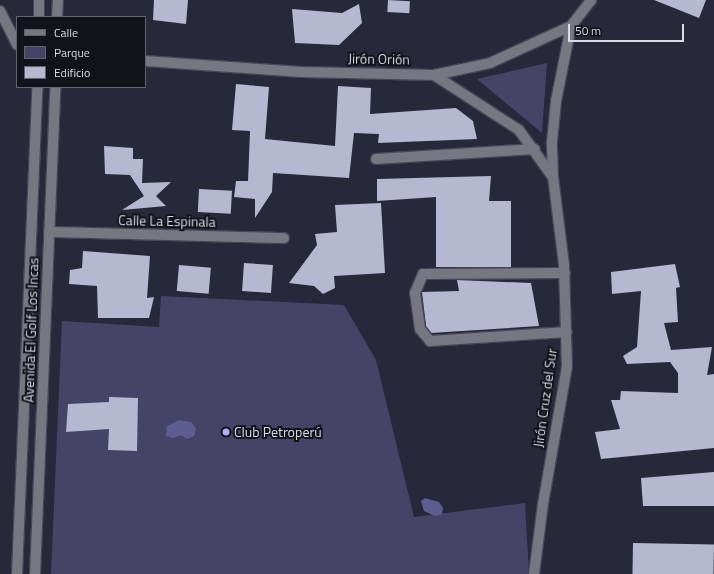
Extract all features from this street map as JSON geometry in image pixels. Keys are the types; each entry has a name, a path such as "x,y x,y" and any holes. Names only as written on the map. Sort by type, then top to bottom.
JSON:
{"street":[{"path":"39,0 39,16"},
{"path":"57,16 58,0"},
{"name":"Jirón Orión","path":"146,61 302,72 434,75 490,63 571,26 591,0"},
{"path":"0,11 16,42"},
{"name":"Jirón Cruz del Sur","path":"534,574 543,504 567,367 565,273 553,177 552,142 556,101 571,26"},
{"name":"Jirón Cruz del Sur","path":"434,75 519,130 535,149 553,177"},
{"name":"Avenida El Golf Los Incas","path":"35,574 55,88"},
{"name":"Avenida El Golf Los Incas","path":"17,574 36,89"},
{"path":"376,158 535,149"},
{"name":"Calle La Espinala","path":"49,232 284,238"},
{"path":"565,273 424,274 415,293 420,329 430,341 567,332"}],"green space":[{"path":"547,63 542,133 477,79"},
{"name":"Club Petroperú","path":"161,296 344,305 376,360 414,517 525,503 529,574 51,574 62,321 159,327"}],"shaded area":[{"path":"179,420 191,422 196,429 194,436 187,439 181,435 173,438 166,436 167,426"},
{"path":"425,498 439,502 443,508 442,514 435,516 424,511 421,501"}],"building":[{"path":"154,0 188,0 186,24 153,20"},
{"path":"388,0 410,1 409,13 387,12"},
{"path":"654,0 706,0 699,18"},
{"path":"359,4 362,23 339,45 295,43 292,9 342,13"},
{"path":"236,84 269,87 265,139 335,146 338,86 371,88 370,114 456,108 473,121 477,139 378,143 379,134 354,133 349,178 273,173 272,192 255,218 255,199 234,197 236,181 248,181 250,131 232,130"},
{"path":"104,146 133,148 133,159 143,159 142,183 171,182 156,196 166,206 122,210 144,196 130,175 105,174"},
{"path":"491,176 489,201 511,201 511,267 436,267 436,197 377,201 377,179"},
{"path":"199,189 232,191 231,214 198,212"},
{"path":"381,203 385,273 334,276 335,288 323,294 314,286 289,283 317,245 315,234 337,232 335,205"},
{"path":"83,251 150,256 147,298 154,297 149,318 98,318 97,286 69,284 70,270 82,268"},
{"path":"244,263 273,265 271,293 242,291"},
{"path":"675,264 680,287 676,288 678,322 664,323 671,350 712,347 707,375 714,374 714,448 601,459 595,432 620,429 611,400 620,400 621,391 678,393 678,373 670,362 627,364 623,356 637,347 641,291 612,294 611,272"},
{"path":"179,265 211,268 209,294 177,291"},
{"path":"457,280 531,283 539,326 431,333 426,326 422,292 459,291"},
{"path":"109,397 138,398 137,451 108,450 109,429 66,432 68,404 109,402"},
{"path":"714,472 714,506 643,506 641,478"},
{"path":"633,543 714,544 713,574 632,574"}],"place":[{"name":"Club Petroperú","path":"226,432"}]}
